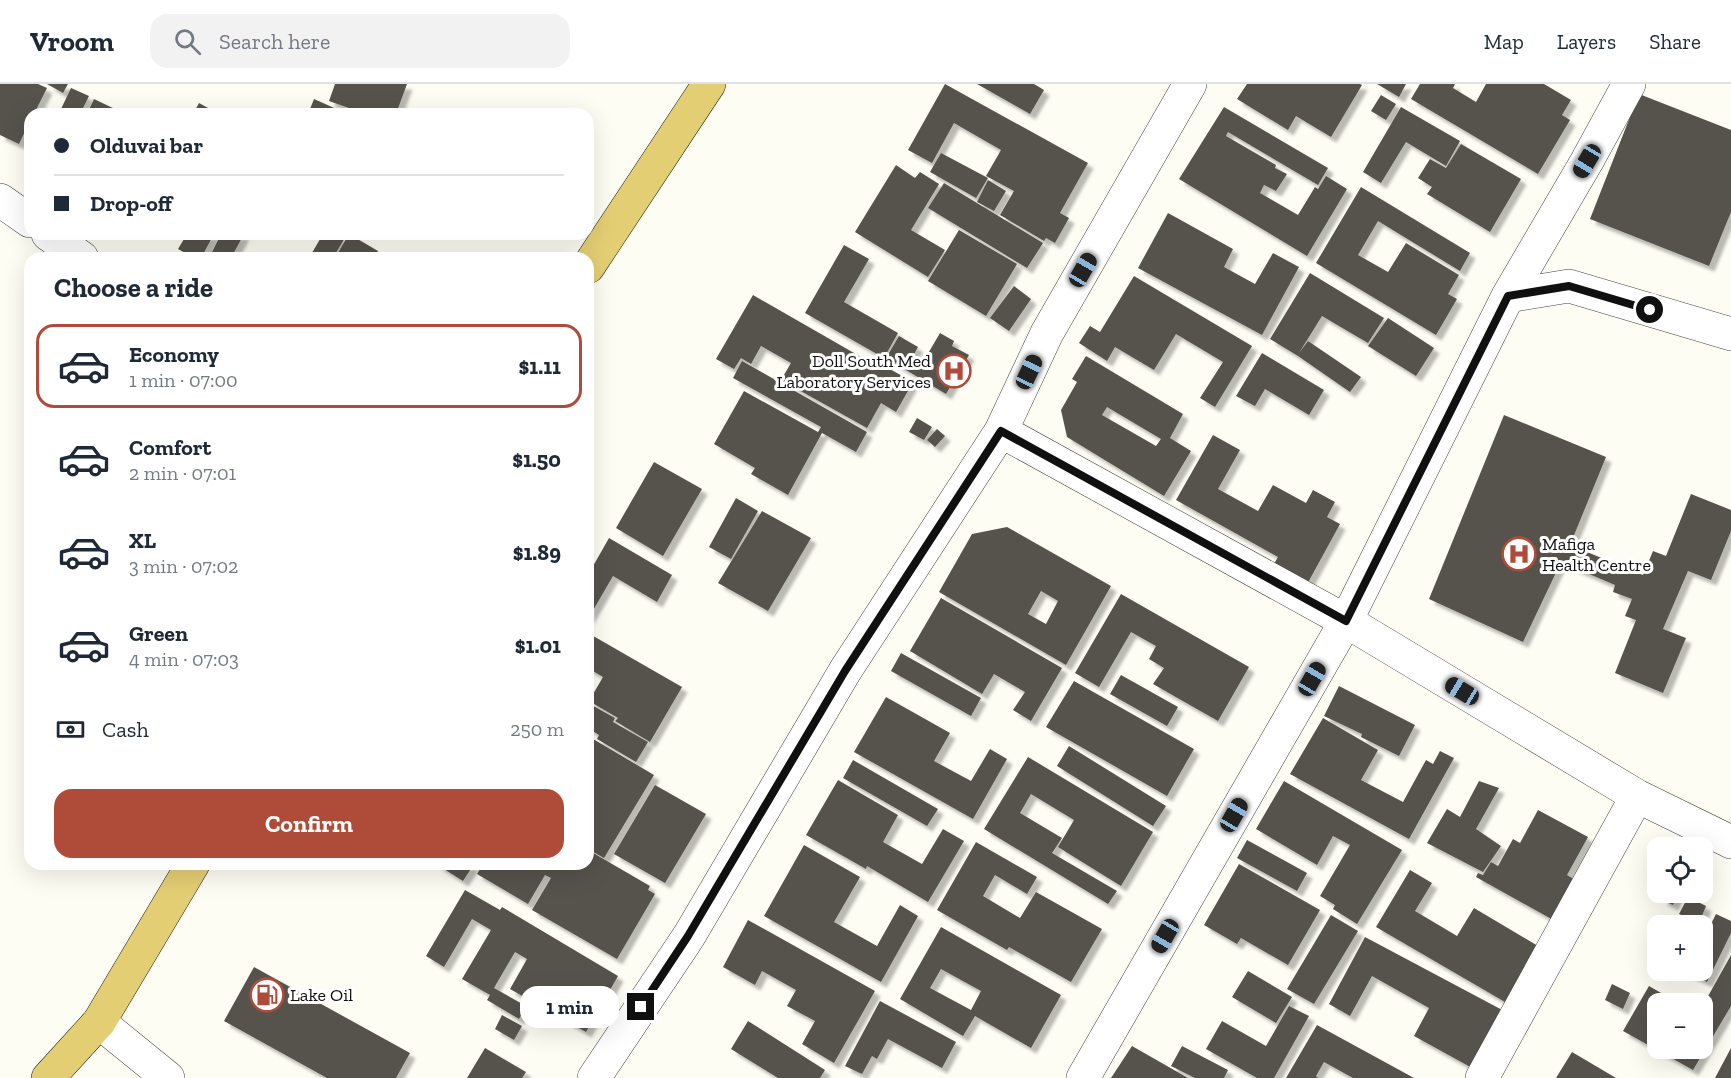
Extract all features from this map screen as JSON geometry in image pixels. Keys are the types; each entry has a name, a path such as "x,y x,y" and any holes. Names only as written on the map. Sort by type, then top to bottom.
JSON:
{"highway":[{"path":"594,258 709,84"},
{"path":"48,1078 99,1022 189,870"}],"street":[{"path":"594,1078 688,936 845,671 1001,431 1047,333 1190,84"},
{"path":"1083,1078 1346,621 1508,296 1629,84"},
{"path":"0,200 24,217"},
{"path":"56,240 74,252"},
{"path":"1508,296 1569,286 1731,334"},
{"path":"1001,431 1346,621 1636,796 1731,842"},
{"path":"1482,1078 1636,796"},
{"path":"99,1022 168,1078"}],"building":[{"path":"0,84 38,84 47,88 37,108 24,108 24,134 19,144 0,135"},
{"path":"47,84 68,84 63,93"},
{"path":"335,84 407,84 398,108 349,108 329,101"},
{"path":"945,84 1088,163 1060,213 1069,218 1055,243 1046,238 1044,241 1000,215 1014,191 986,176 1001,150 954,123 932,163 908,150"},
{"path":"977,84 1034,84 1044,90 1030,114"},
{"path":"1247,84 1362,85 1331,137 1296,116 1288,130 1237,99"},
{"path":"1377,84 1406,84 1399,97"},
{"path":"1420,84 1455,84 1453,88 1476,102 1486,84 1544,84 1571,100 1562,115 1570,120 1538,174 1411,99"},
{"path":"71,88 89,96 83,108 61,108"},
{"path":"1639,94 1731,130 1731,212 1709,266 1590,219"},
{"path":"1381,95 1396,104 1386,120 1371,111"},
{"path":"94,99 113,108 90,108"},
{"path":"314,99 334,108 310,108"},
{"path":"199,103 208,108 196,108"},
{"path":"1224,107 1328,168 1318,185 1228,132 1226,136 1276,165 1275,168 1287,174 1276,191 1264,185 1260,193 1298,215 1315,187 1318,189 1326,176 1347,189 1307,256 1179,179"},
{"path":"1401,107 1460,141 1446,166 1406,142 1381,183 1363,172"},
{"path":"1461,144 1521,179 1490,232 1427,194 1432,187 1418,178 1430,159 1446,168"},
{"path":"941,153 988,178 976,198 930,172"},
{"path":"896,165 915,178 920,172 939,184 911,230 945,250 928,277 855,232"},
{"path":"988,180 1006,191 994,211 977,202"},
{"path":"944,183 1043,243 1027,268 928,208"},
{"path":"1361,187 1470,253 1460,271 1378,221 1358,255 1388,272 1406,243 1459,275 1448,294 1457,299 1436,335 1316,263"},
{"path":"1168,213 1233,249 1224,267 1255,284 1273,253 1299,267 1262,335 1138,268"},
{"path":"959,230 1017,264 986,316 928,281"},
{"path":"183,240 211,240 204,252 183,252 178,249"},
{"path":"218,240 241,240 234,252 212,252"},
{"path":"320,240 344,240 337,252 312,252"},
{"path":"346,240 359,240 378,251 377,252 338,252"},
{"path":"844,245 869,259 844,302 898,333 884,358 805,313"},
{"path":"1310,273 1384,318 1368,343 1322,316 1299,353 1308,341 1361,377 1350,392 1270,339"},
{"path":"1134,276 1252,346 1215,407 1200,398 1223,362 1176,334 1154,370 1115,347 1107,361 1079,343 1090,326 1100,332"},
{"path":"1014,286 1031,299 1009,331 990,318"},
{"path":"753,295 868,361 870,358 913,382 896,412 881,403 867,428 781,380 791,363 761,346 751,364 741,358 734,369 716,359"},
{"path":"1388,318 1434,348 1416,376 1368,346"},
{"path":"940,333 954,341 952,346 969,355 946,394 886,358 899,336 918,347 913,356 923,362"},
{"path":"1262,353 1324,390 1309,415 1265,389 1255,406 1236,396"},
{"path":"1086,356 1183,414 1170,438 1191,451 1164,496 1067,437 1061,410 1077,382 1072,379","holes":["1107,407 1161,439 1156,446 1102,415"]},
{"path":"742,361 867,432 856,452 822,433 788,495 751,474 755,468 714,444 744,391 818,432 821,427 733,378"},
{"name":"Mafiga Health Centre","path":"1504,415 1606,457 1570,545 1643,575 1653,551 1666,556 1691,494 1731,510 1731,531 1711,580 1688,571 1663,629 1686,638 1663,693 1615,673 1636,620 1625,616 1632,599 1613,592 1615,585 1561,562 1523,642 1429,599"},
{"path":"917,418 932,427 924,440 909,432"},
{"path":"937,429 945,436 935,447 927,440"},
{"path":"1213,435 1240,450 1218,489 1258,511 1273,485 1306,503 1313,490 1335,502 1327,517 1340,524 1305,588 1271,569 1278,557 1176,500"},
{"path":"654,462 702,489 663,556 616,528"},
{"path":"736,498 758,511 731,559 709,547"},
{"path":"762,511 811,538 768,611 718,583"},
{"path":"1007,527 1111,586 1066,665 939,592 972,534","holes":["1041,591 1058,601 1046,624 1028,614"]},
{"path":"609,538 672,575 657,602 613,576 594,609 594,564"},
{"path":"1121,594 1249,667 1218,721 1153,684 1164,668 1149,659 1156,646 1131,632 1099,687 1075,673"},
{"path":"941,598 1062,668 1031,721 1013,710 1025,692 994,674 982,694 910,651"},
{"path":"594,636 682,687 650,742 615,721 618,718 594,704 594,692 603,677 594,672"},
{"path":"901,653 981,698 971,716 891,671"},
{"path":"1121,675 1178,707 1167,726 1110,694"},
{"path":"1074,681 1194,749 1167,796 1046,727"},
{"path":"1339,686 1415,725 1399,756 1361,737 1362,734 1324,716"},
{"path":"886,697 950,733 934,761 971,781 990,749 1007,759 973,819 854,752"},
{"path":"594,706 615,718 613,722 648,742 636,762 597,739 599,735 594,732"},
{"path":"1323,718 1378,750 1361,780 1403,802 1426,760 1433,764 1440,751 1454,758 1409,839 1290,774"},
{"path":"594,740 654,775 604,858 594,852"},
{"path":"1069,746 1166,806 1153,826 1057,766"},
{"path":"1028,757 1153,832 1121,886 1058,847 1074,820 1031,794 1020,813 1062,838 1052,853 1117,891 1108,904 984,829"},
{"path":"853,760 938,809 927,826 843,778"},
{"path":"838,780 898,815 883,842 922,864 943,829 964,841 928,902 867,866 866,869 806,835"},
{"path":"1284,781 1402,850 1357,924 1333,909 1335,905 1320,896 1350,845 1333,836 1317,865 1256,829"},
{"path":"1479,781 1499,788 1476,829 1501,846 1483,872 1427,843 1447,809 1460,817"},
{"path":"655,785 706,814 665,883 614,854"},
{"path":"1538,810 1588,837 1567,875 1577,881 1555,921 1476,877 1478,873 1483,875 1491,862 1498,866 1513,839 1520,843"},
{"path":"1247,840 1307,873 1297,891 1237,858"},
{"path":"976,842 1037,877 1027,894 995,875 983,896 1020,918 1036,892 1102,929 1071,982 1009,947 1007,950 937,910"},
{"path":"804,845 860,877 834,922 877,946 900,905 918,916 881,982 764,916"},
{"path":"594,853 650,886 648,890 655,894 617,959 532,910 551,878 545,875 528,904 477,874 479,870 594,870"},
{"path":"1239,864 1320,910 1288,965 1241,938 1237,944 1204,925"},
{"path":"446,870 470,870 463,881"},
{"path":"1410,870 1432,883 1415,911 1457,936 1474,908 1538,946 1505,1002 1376,927"},
{"path":"465,890 500,910 502,907 618,976 586,1032 510,989 527,959 515,952 494,988 526,1006 519,1019 487,1000 490,995 462,979 491,930 472,919 444,967 426,956"},
{"path":"1685,903 1700,903 1706,906 1702,915 1679,914"},
{"path":"1716,914 1731,921 1731,933 1713,970 1713,920"},
{"path":"1331,915 1358,931 1314,1004 1287,989"},
{"path":"748,920 875,991 834,1063 802,1044 815,1021 787,1006 796,990 762,971 755,985 723,967"},
{"path":"941,927 1061,995 1031,1048 975,1016 963,1036 900,999","holes":["941,969 981,991 971,1010 930,988"]},
{"path":"1365,937 1506,1012 1474,1069 1414,1036 1429,1008 1372,976 1350,1016 1329,1004"},
{"path":"1731,955 1731,1006 1713,1036 1713,993 1710,993"},
{"path":"254,967 410,1053 396,1078 327,1078 224,1021"},
{"path":"1248,971 1292,997 1276,1023 1232,997"},
{"path":"1612,984 1630,993 1623,1009 1605,1000"},
{"path":"1649,986 1661,993 1647,993 1647,1044 1623,1031"},
{"path":"880,1001 956,1042 942,1068 888,1039 877,1059 872,1056 862,1074 845,1066"},
{"path":"1289,1006 1309,1016 1274,1078 1257,1078 1206,1049 1222,1021 1266,1046"},
{"path":"502,1015 522,1026 514,1040 495,1029"},
{"path":"748,1021 825,1070 820,1078 778,1078 731,1049"},
{"path":"1317,1025 1414,1078 1353,1078 1324,1062 1316,1076 1318,1078 1286,1078"},
{"path":"1132,1046 1188,1078 1111,1078"},
{"path":"1182,1046 1228,1070 1224,1078 1195,1078 1171,1066"},
{"path":"485,1048 526,1072 522,1078 467,1078"},
{"path":"1731,1048 1731,1078 1715,1078"},
{"path":"1572,1052 1616,1078 1556,1078"},
{"path":"1673,1059 1700,1059 1693,1070"}],"place":[{"name":"Doll South Med Laboratory Services","path":"954,371"},
{"name":"Mafiga Health Centre","path":"1519,554"},
{"name":"Lake Oil","path":"267,995"}],"route":[{"path":"641,1007 688,936 845,671 1001,431 1346,621 1508,296 1569,286 1650,310"}]}
